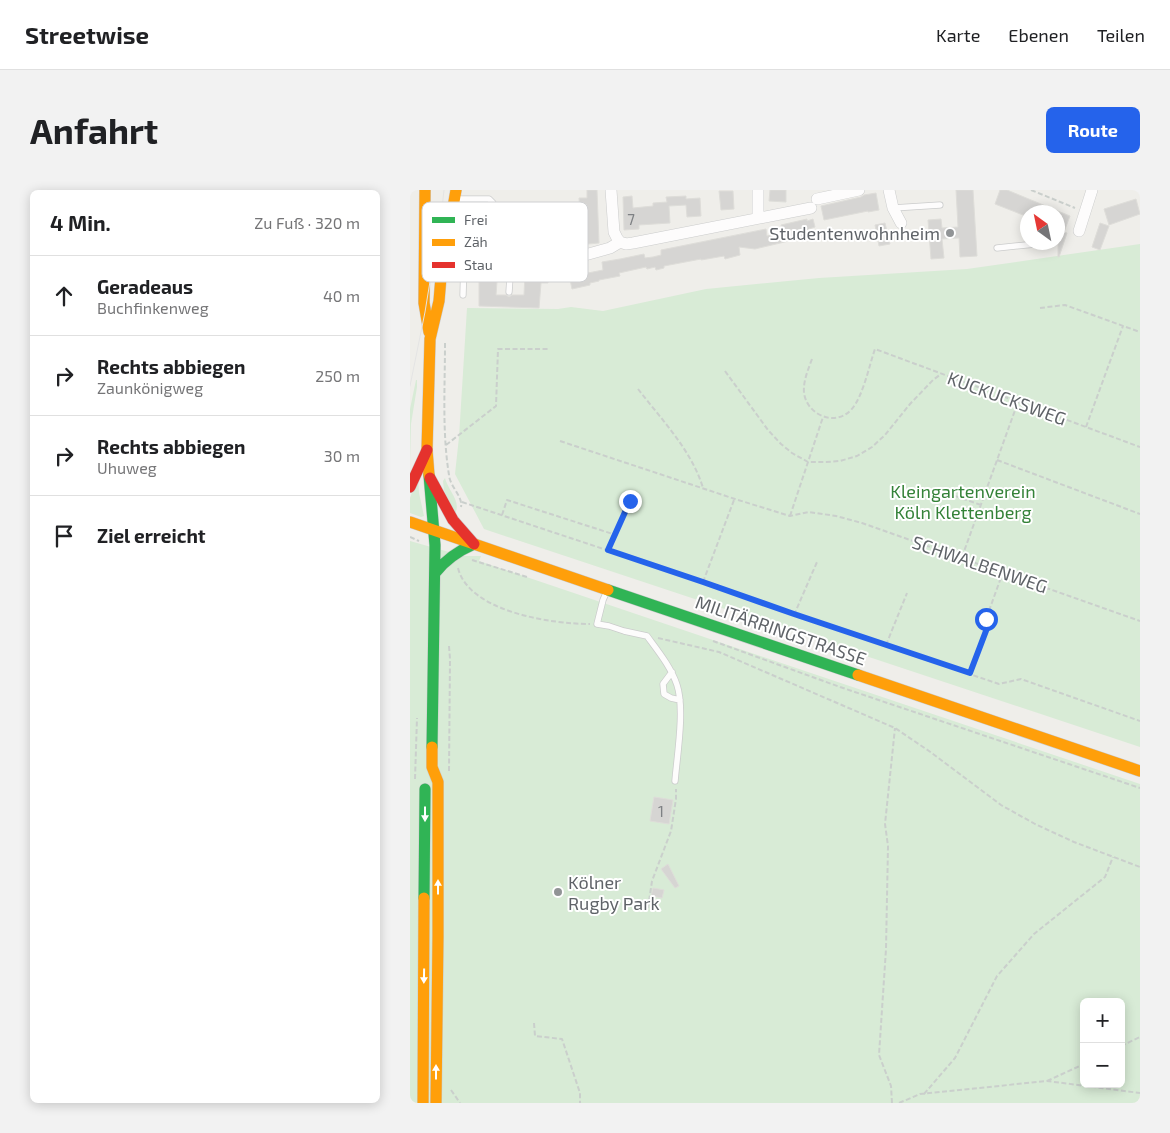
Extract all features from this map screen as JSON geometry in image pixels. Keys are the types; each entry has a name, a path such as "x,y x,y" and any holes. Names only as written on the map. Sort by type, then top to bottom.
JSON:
{"main road":[{"path":"424,282 424,303 430,338 427,450 435,532 432,766 438,782 436,1103"},
{"path":"430,338 439,301 441,282"},
{"path":"410,486 427,450"},
{"path":"429,475 453,520 474,544 452,554 435,574"},
{"name":"MILITÄRRINGSTRASSE","path":"410,522 1140,771"},
{"path":"423,1103 425,782 432,766"}],"street":[{"path":"611,190 614,232 616,238 626,244 758,218 859,190"},
{"path":"758,190 758,218"},
{"path":"888,190 893,208 901,223"},
{"path":"1078,231 1092,190"},
{"path":"588,254 610,248 620,242"}],"lane":[{"path":"456,194 492,202"},
{"path":"893,208 940,205"},
{"path":"997,248 1020,246"},
{"path":"463,295 464,282"},
{"path":"509,292 510,282"},
{"path":"608,589 597,624 647,636 672,672 678,687 681,717 675,781"},
{"path":"672,672 663,684 664,694 680,700"}],"path":[{"path":"1031,190 1085,212"},
{"path":"1040,308 1065,304 1140,332"},
{"path":"1086,427 1123,326"},
{"path":"445,338 446,445 450,482 462,502 461,511"},
{"path":"446,445 496,406 498,349 550,349"},
{"name":"KUCKUCKSWEG","path":"823,417 840,417 847,414 855,405 861,393 874,349 1140,447"},
{"path":"790,516 823,417 814,411 804,396 804,385 812,359"},
{"path":"725,371 768,430 792,453 808,462 840,461 857,456 872,447 885,435 910,404 941,374"},
{"path":"638,389 688,453 704,488"},
{"path":"962,557 1018,402"},
{"name":"SCHWALBENWEG","path":"560,441 790,516 809,512 836,516 862,523 1140,621"},
{"path":"997,460 1140,514"},
{"path":"955,496 981,505"},
{"path":"703,582 735,499"},
{"path":"502,515 507,500 616,535"},
{"path":"608,550 630,501"},
{"path":"462,502 703,582 999,684 1021,680 1140,721"},
{"path":"471,560 528,577"},
{"path":"456,562 464,582 478,596 489,602 541,620 572,624 597,624"},
{"path":"794,614 817,562"},
{"path":"970,673 989,623 986,619 1003,572"},
{"path":"886,645 907,593"},
{"path":"647,636 719,652 895,728 1001,805 1043,828 1074,842 1140,867"},
{"path":"713,640 840,687 1140,788"},
{"path":"892,1103 891,1086 879,1055 886,949 888,846 885,824 895,728"},
{"path":"648,908 652,881 671,831 676,799 675,781"},
{"path":"924,1094 955,1058 997,976 1034,934 1105,877 1113,856"},
{"path":"534,1023 536,1036 562,1039 580,1093 580,1103"},
{"path":"1125,1044 1140,1037"},
{"path":"1047,1082 1080,1066"},
{"path":"899,1103 920,1094 1047,1082 1140,1093"},
{"path":"447,1087 460,1103"}],"green space":[{"name":"Kleingartenverein Köln Klettenberg","path":"1140,244 1140,747 484,529 455,474 467,308 558,309 571,307 603,311 706,289 819,278 967,269"},
{"path":"416,380 417,387 411,424 410,462 410,409"},
{"path":"418,476 419,493 424,516 421,517 410,513 410,498"},
{"path":"445,478 456,501 457,506 454,515 444,490 443,481"},
{"path":"410,541 463,556 481,556 479,561 1140,784 1140,1103 410,1103"}],"building":[{"path":"587,190 597,190 599,243 588,244 588,202 579,202 579,198 587,198"},
{"path":"770,190 786,190 786,202 769,201"},
{"path":"956,190 973,190 977,256 960,257 959,238 942,239 944,258 931,259 928,220 941,219 942,228 958,227"},
{"path":"1000,190 1007,190 1043,205 1020,205 1020,214 995,204"},
{"path":"719,191 733,191 734,209 721,210"},
{"path":"876,193 879,210 824,220 821,206"},
{"path":"632,196 633,208 653,206 653,203 667,202 666,197 686,196 686,199 700,198 701,216 687,217 686,205 669,206 670,223 639,225 639,229 624,230 623,197"},
{"path":"1136,199 1140,214 1109,225 1104,209"},
{"path":"1065,214 1070,216 1065,229"},
{"path":"813,219 815,227 809,229 810,236 755,249 739,247 740,255 725,259 724,256 701,259 664,266 664,268 656,270 655,267 647,269 646,267 619,273 620,276 599,280 590,283 590,285 572,289 571,282 588,282 588,273 603,270 602,262 644,254 645,258 653,257 661,255 661,250 766,229 767,236 783,233 781,225"},
{"path":"885,223 890,244 879,246 875,225"},
{"path":"1100,223 1109,226 1100,250 1092,247"},
{"path":"479,282 497,282 496,295 506,295 509,297 512,295 524,295 525,282 548,282 541,283 539,308 479,306"},
{"name":"Kölner Rugby Park","path":"654,797 673,800 669,824 650,821"},
{"path":"668,864 679,886 675,888 661,869"},
{"path":"653,888 664,890 662,898 651,896"}],"tram line":[{"path":"443,202 444,190"},
{"path":"410,386 430,282"}],"traffic: fast":[{"path":"429,475 435,545 432,747"},
{"path":"435,573 453,556 474,544"},
{"path":"608,590 858,675"},
{"path":"424,898 425,789"}],"traffic: slow":[{"path":"425,190 425,202"},
{"path":"454,202 456,190"},
{"path":"424,282 424,303 429,332"},
{"path":"429,475 427,450 430,339 439,301 441,282"},
{"path":"410,522 608,590"},
{"path":"858,675 1140,771"},
{"path":"432,747 432,767 438,782 436,1103"},
{"path":"423,1103 424,898"}],"traffic: jam":[{"path":"410,487 427,450"},
{"path":"430,478 453,520 474,544"}],"place":[{"name":"Studentenwohnheim","path":"950,233"},
{"name":"Kölner Rugby Park","path":"558,892"}],"route":[{"path":"630,501 608,550 970,673 989,623 986,619"}]}
